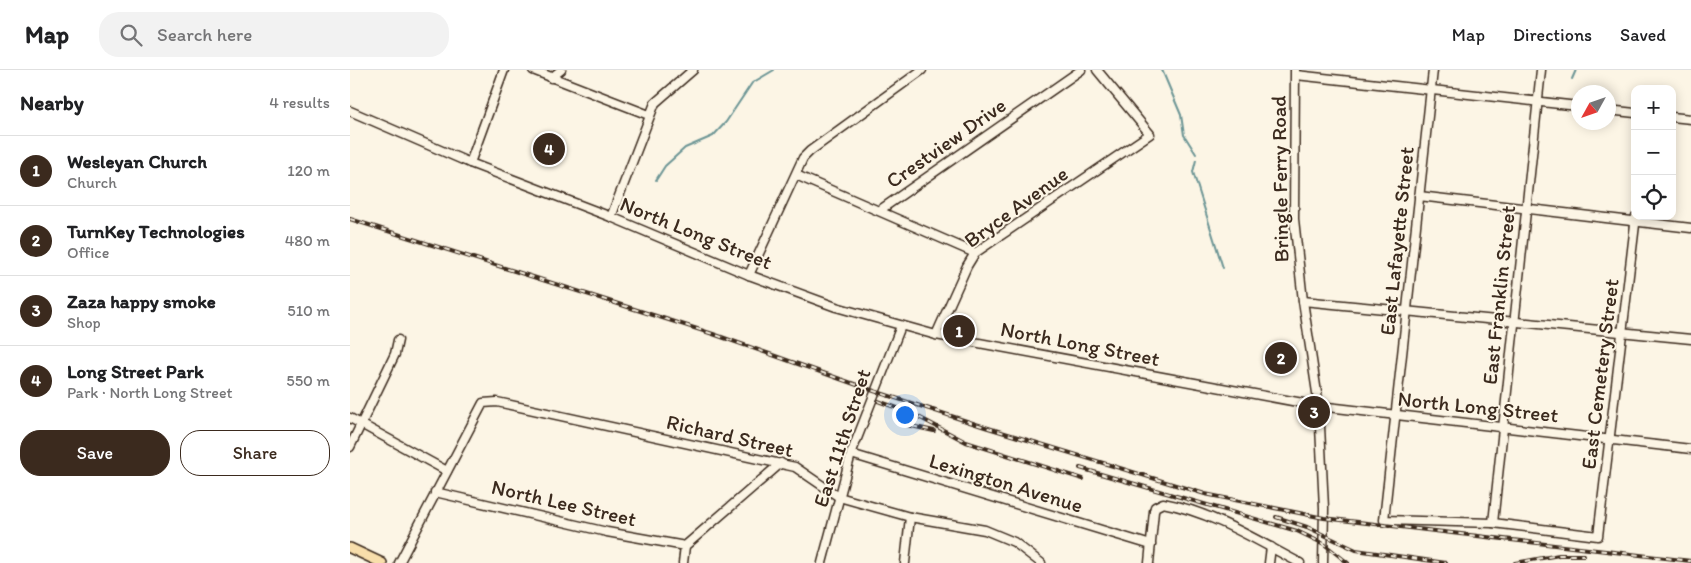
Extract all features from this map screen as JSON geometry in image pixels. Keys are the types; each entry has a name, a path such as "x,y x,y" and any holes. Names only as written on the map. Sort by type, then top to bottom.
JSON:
{"main road":[{"path":"350,548 382,563"}],"street":[{"path":"470,163 504,70"},
{"path":"533,70 649,115"},
{"path":"551,78 561,70"},
{"path":"610,217 654,104 669,88 693,70"},
{"path":"749,275 803,158 922,70"},
{"name":"Crestview Drive","path":"880,210 1081,70"},
{"name":"Bryce Avenue","path":"936,335 975,252 1150,134 1097,70"},
{"name":"East Lafayette Street","path":"1434,70 1394,416 1384,520 1493,523"},
{"name":"East Franklin Street","path":"1493,523 1541,70"},
{"path":"1295,72 1431,90 1571,105"},
{"name":"Bringle Ferry Road","path":"1295,72 1294,219 1303,301 1319,406 1324,536 1323,563"},
{"name":"North Long Street","path":"350,111 470,163 610,217 749,275 836,308 936,335 1319,406 1503,428 1610,438 1691,449"},
{"path":"1616,111 1631,113"},
{"path":"1676,117 1691,119"},
{"path":"796,175 975,252"},
{"path":"1419,196 1526,209 1631,219"},
{"name":"East Cemetery Street","path":"1493,523 1598,536 1636,220"},
{"path":"1642,220 1691,228"},
{"path":"1303,301 1514,320 1691,339"},
{"name":"East 11th Street","path":"822,563 851,454 901,326"},
{"path":"350,446 396,354 398,340"},
{"name":"Richard Street","path":"448,471 483,403 497,402 795,467 839,497 910,517 985,530 1014,542 1037,562"},
{"path":"350,418 448,471 435,492 399,563"},
{"name":"Lexington Avenue","path":"851,454 1151,545"},
{"path":"683,563 684,546 781,463"},
{"name":"North Lee Street","path":"435,492 606,532 684,546"},
{"path":"1149,563 1154,511 1159,504 1193,510 1217,520 1300,563"},
{"path":"905,563 910,517"},
{"path":"1269,563 1271,547"}],"waterway":[{"path":"656,180 665,166 685,148 713,136 726,122 752,83 774,70"},
{"path":"1162,70 1181,115 1184,135 1196,154"},
{"path":"1572,79 1576,70"},
{"path":"1196,160 1193,172 1223,268"}],"railway":[{"path":"350,219 713,334 874,391 985,427 1205,494 1324,518 1691,561"},
{"path":"878,401 911,413 966,442 1083,479"},
{"path":"902,424 934,431"},
{"path":"1080,468 1297,531 1324,544 1348,563"},
{"path":"1276,517 1307,527 1356,550 1446,563"},
{"path":"1515,563 1559,555 1584,555"}],"place":[{"name":"Long Street Park","path":"549,149"},
{"name":"Wesleyan Church","path":"959,331"},
{"name":"TurnKey Technologies","path":"1281,358"},
{"name":"Zaza happy smoke","path":"1314,412"}]}
